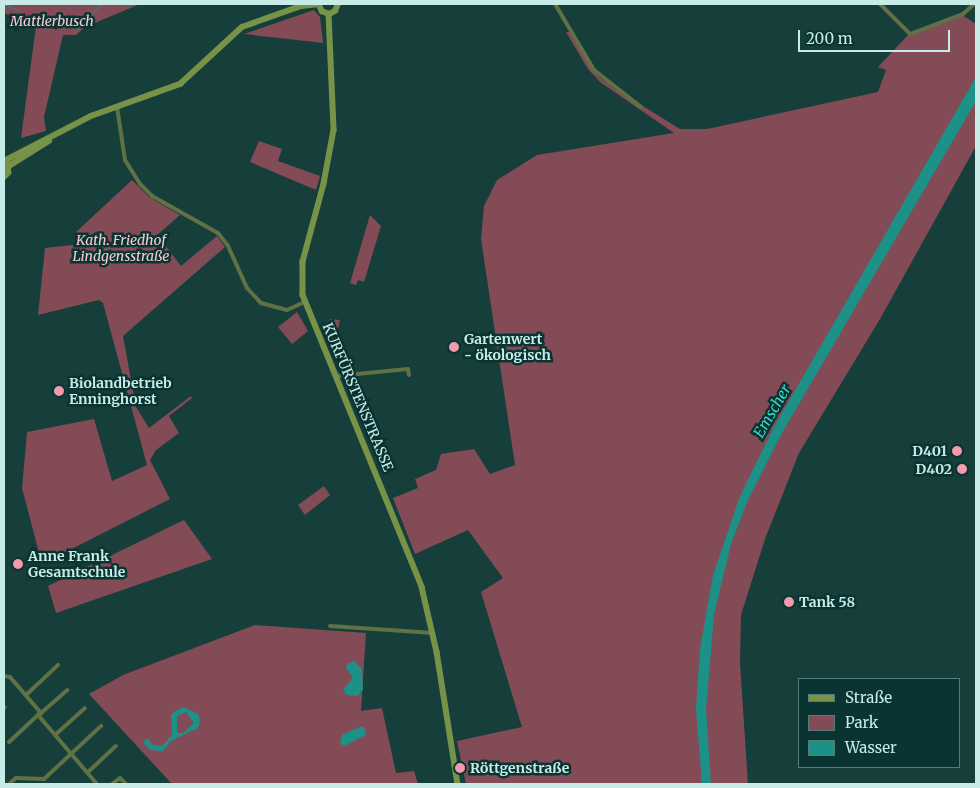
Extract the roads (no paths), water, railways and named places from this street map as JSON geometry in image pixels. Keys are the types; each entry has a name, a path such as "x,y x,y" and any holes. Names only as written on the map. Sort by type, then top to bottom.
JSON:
{"main road":[{"path":"4,177 6,162 65,129 117,107 180,84 242,28 301,6 319,4 322,11 329,14 335,11 338,4"},
{"name":"KURFÜRSTENSTRASSE","path":"329,14 334,130 324,184 303,262 304,302 337,376 418,576 434,633 458,784"}],"street":[{"path":"555,4 594,70 642,107"},
{"path":"880,4 910,34 963,14 974,4"},
{"path":"117,107 125,160 140,184 152,196 218,233 228,246 247,288 261,303 286,310 304,302"},
{"path":"337,376 408,369 409,375"},
{"path":"330,626 434,633"},
{"path":"26,695 58,665"},
{"path":"4,675 10,677 26,695 55,735 97,784"},
{"path":"9,742 67,690"},
{"path":"55,735 85,708"},
{"path":"9,784 16,778 44,779 101,726"},
{"path":"88,772 116,746"},
{"path":"112,784 120,778 126,784"},
{"path":"36,779 36,784"}],"water":[{"path":"976,77 976,101 782,433 748,500 731,544 714,614 706,709 711,784 702,784 696,709 700,649 713,575 740,496 774,427"},
{"path":"354,661 362,669 363,689 358,696 347,695 343,689 353,678 346,668 347,664"},
{"path":"183,707 198,714 200,721 198,728 171,741 163,751 150,750 143,743 147,738 153,745 162,746 172,735 171,714","holes":["186,712 194,723 183,733 177,733 177,716"]},
{"path":"364,727 366,735 344,746 340,743 342,735"}],"waterway":[{"path":"4,4 18,10"},
{"path":"51,24 78,28 100,4"}],"place":[{"name":"Gartenwert - ökologisch","path":"454,347"},
{"name":"Biolandbetrieb Enninghorst","path":"59,391"},
{"name":"D401","path":"957,451"},
{"name":"D402","path":"962,469"},
{"name":"Anne Frank Gesamtschule","path":"18,564"},
{"name":"Tank 58","path":"789,602"},
{"name":"Röttgenstraße","path":"460,768"}],"park label":[{"name":"Mattlerbusch","path":"52,21"},
{"name":"Kath. Friedhof Lindgensstraße","path":"121,248"}],"water label":[{"name":"Emscher","path":"772,411"}]}
